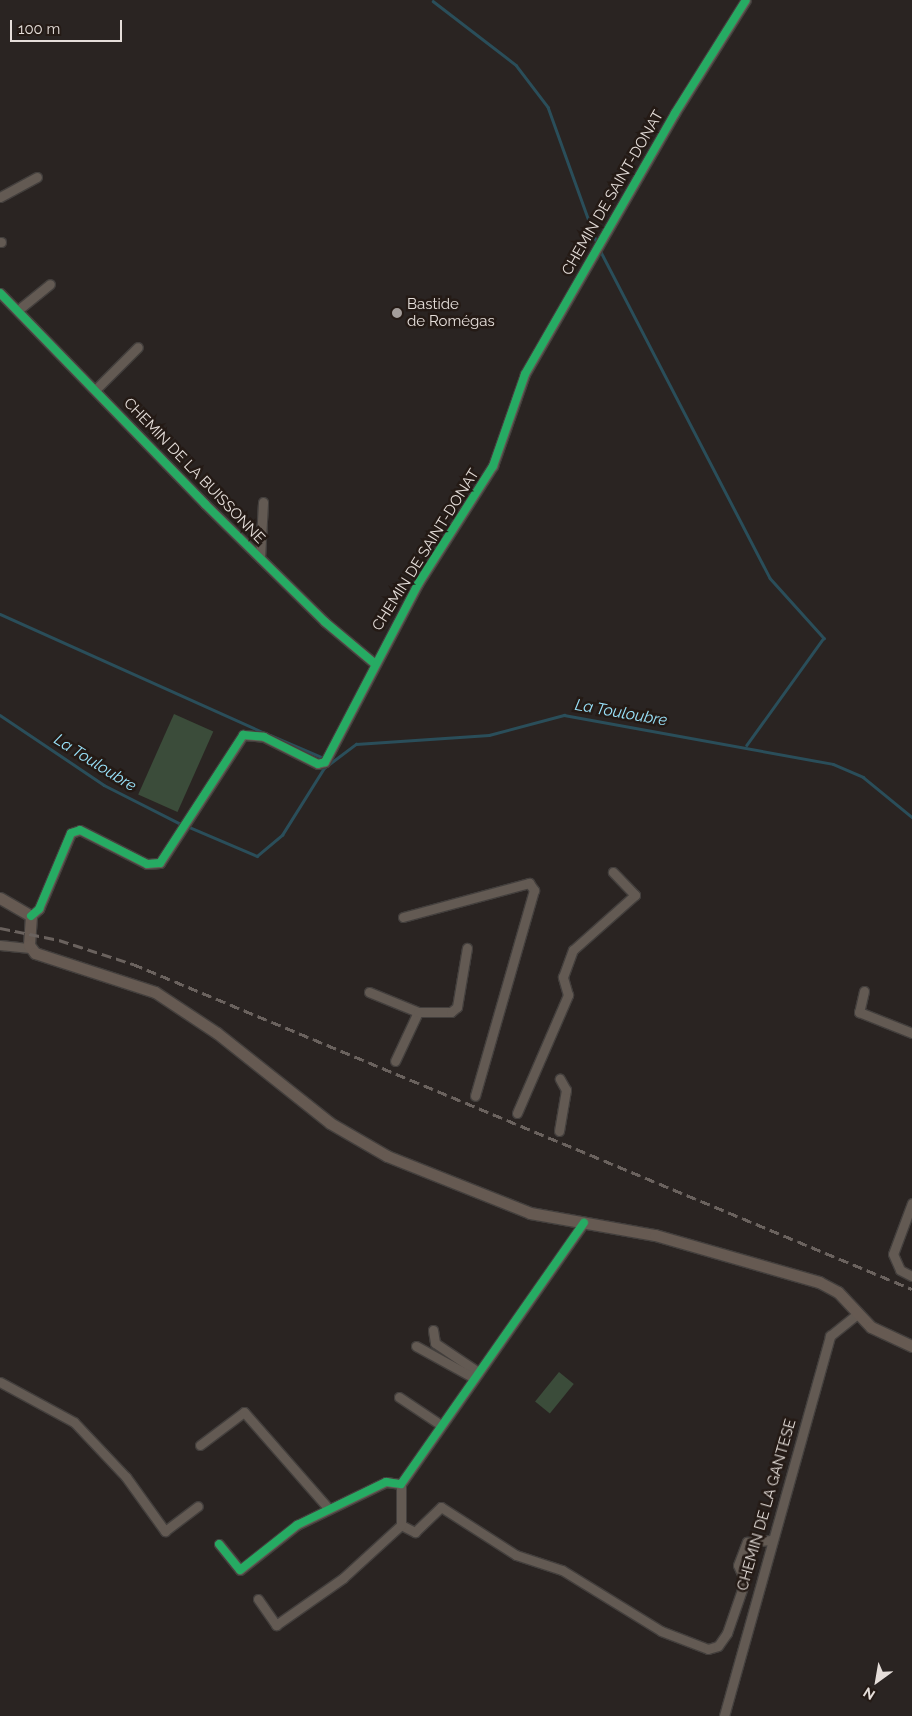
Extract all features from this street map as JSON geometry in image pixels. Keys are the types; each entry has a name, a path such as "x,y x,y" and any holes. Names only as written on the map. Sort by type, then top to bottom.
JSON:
{"main road":[{"path":"0,898 31,916 30,948 154,992 210,1028 330,1124 387,1156 513,1208 655,1235 819,1282 838,1292 857,1314 880,1332 912,1346"}],"street":[{"name":"CHEMIN DE SAINT-DONAT","path":"31,916 39,909 71,833 80,830 148,864 160,863 243,735 264,737 318,764 325,762 374,663 493,466 525,374 674,113 746,0"},
{"path":"0,197 37,177"},
{"path":"18,310 50,284"},
{"name":"CHEMIN DE LA BUISSONNE","path":"0,293 260,558 374,663"},
{"path":"96,389 138,347"},
{"path":"260,558 263,502"},
{"path":"517,1113 568,995 563,977 573,950 635,895 613,872"},
{"path":"402,917 529,883 534,890 475,1096"},
{"path":"0,945 30,948"},
{"path":"370,992 418,1012 452,1012 457,1007 467,948"},
{"path":"864,991 859,1012 912,1033"},
{"path":"395,1061 418,1012"},
{"path":"559,1131 566,1090 560,1079"},
{"path":"912,1202 893,1254 900,1270 912,1276"},
{"path":"258,1599 276,1625 343,1578 401,1525 400,1484 584,1223"},
{"name":"CHEMIN DE LA GANTESE","path":"724,1716 770,1540 830,1336 857,1314"},
{"path":"433,1330 435,1343 476,1375"},
{"path":"416,1346 476,1375"},
{"path":"0,1382 80,1427 126,1477 165,1531 198,1506"},
{"path":"399,1397 441,1425"},
{"path":"200,1445 244,1412 329,1509"},
{"path":"219,1544 240,1570 297,1526 386,1482 400,1484"},
{"path":"401,1525 415,1532 441,1506 516,1556 562,1570 661,1631 708,1649 718,1646 727,1633 745,1581 738,1565 747,1542 770,1540"}],"green space":[{"path":"174,714 213,731 177,812 138,794"},
{"path":"559,1372 574,1384 550,1413 535,1402"}],"waterway":[{"path":"433,1 516,65 548,107 597,243"},
{"path":"600,250 770,578 824,638 747,745"},
{"path":"0,614 265,733"},
{"name":"La Touloubre","path":"0,715 104,785 181,824"},
{"name":"La Touloubre","path":"189,827 257,856 282,835 324,768 356,744 489,735 564,715 833,764 863,777 912,817"},
{"path":"270,735 324,758"}],"railway":[{"path":"0,928 59,940 133,964 912,1289"}],"cycle path":[{"path":"31,916 39,909 71,833 80,830 147,864 160,863 243,735 264,737 318,764 325,762 418,584 493,466 525,374 675,113 746,0"},
{"path":"0,293 205,504 325,622 374,663"},
{"path":"219,1544 240,1570 297,1525 386,1482 401,1484 584,1223"}],"place":[{"name":"Bastide de Romégas","path":"397,313"}]}
